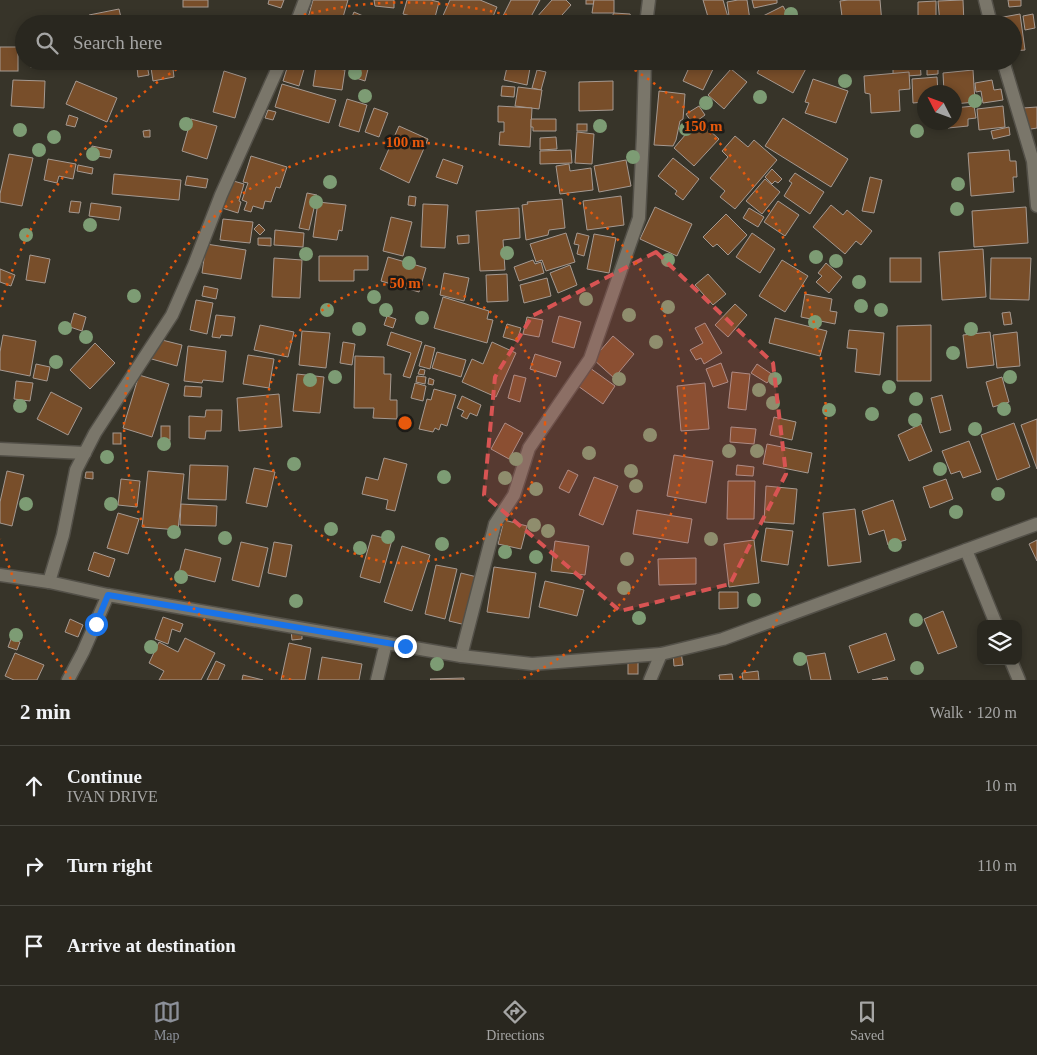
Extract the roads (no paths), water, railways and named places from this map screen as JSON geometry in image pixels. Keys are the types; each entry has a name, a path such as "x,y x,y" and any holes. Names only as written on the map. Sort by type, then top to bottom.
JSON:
{"street":[{"path":"299,15 305,0"},
{"path":"647,15 649,0"},
{"path":"985,0 989,15"},
{"path":"49,582 63,535 76,470 101,425 172,314 194,265 221,195 277,70"},
{"path":"461,656 495,524 514,495 529,448 590,359 639,218 645,70"},
{"path":"1006,70 1033,161 1037,206"},
{"path":"0,449 85,453"},
{"path":"0,575 49,582 108,595 461,656 532,664 661,654 723,639 1037,524"},
{"path":"966,550 994,620"},
{"path":"68,680 84,652 108,595"},
{"path":"377,680 386,643"},
{"path":"650,680 661,654"},
{"path":"1013,665 1019,680"}]}
